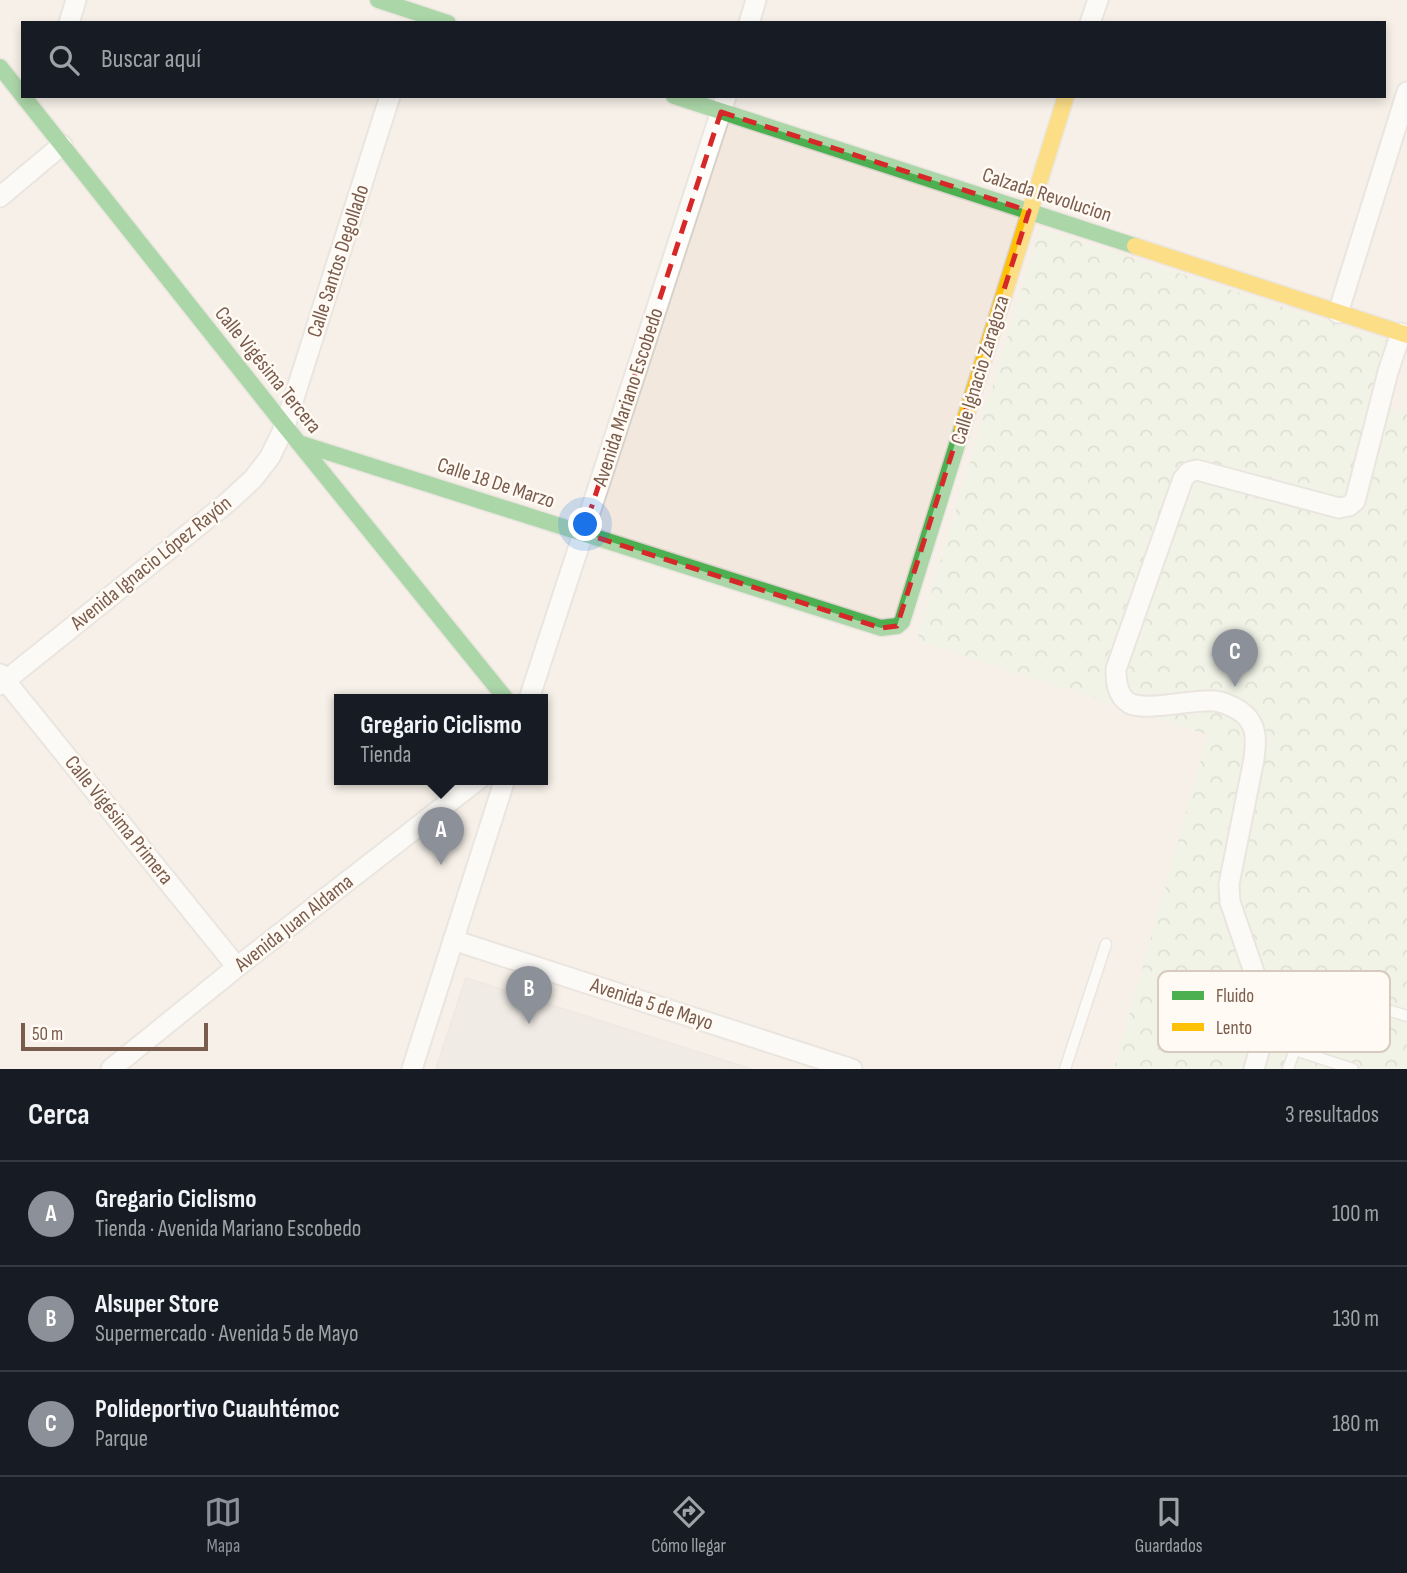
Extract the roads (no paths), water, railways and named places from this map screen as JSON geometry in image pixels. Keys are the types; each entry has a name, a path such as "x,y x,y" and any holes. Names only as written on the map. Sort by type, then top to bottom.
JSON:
{"street":[{"path":"70,21 76,0"},
{"path":"378,0 442,21"},
{"path":"750,21 756,0"},
{"path":"1091,21 1098,0"},
{"name":"Calle Vigésima Tercera","path":"0,67 21,94"},
{"path":"1338,313 1407,92"},
{"name":"Calle Vigésima Tercera","path":"24,98 502,694"},
{"path":"39,118 45,98"},
{"name":"Calle Santos Degollado","path":"285,426 389,98"},
{"name":"Calzada Revolucion","path":"686,98 724,104 1029,211 1404,334"},
{"name":"Calle Ignacio Zaragoza","path":"881,628 897,626 902,621 1065,98"},
{"name":"Avenida Mariano Escobedo","path":"531,694 724,104"},
{"path":"0,197 62,145"},
{"path":"1254,971 1230,902 1229,884 1254,759 1253,727 1247,716 1234,707 1217,701 1141,706 1128,702 1119,692 1116,669 1183,479 1189,472 1197,470 1221,475 1339,508 1349,506 1355,500 1388,372 1404,334"},
{"name":"Avenida Ignacio López Rayón","path":"2,680 228,502 253,479 270,457 285,426"},
{"name":"Calle 18 De Marzo","path":"299,443 881,628"},
{"name":"Calle Vigésima Primera","path":"2,680 237,967"},
{"name":"Avenida Juan Aldama","path":"111,1069 237,967 471,785"},
{"path":"412,1069 503,785"},
{"name":"Avenida 5 de Mayo","path":"453,940 852,1069"},
{"path":"1254,1069 1259,1052"}],"lane":[{"path":"1065,1069 1106,944"},
{"path":"1390,1011 1407,1016"},
{"path":"1288,1069 1294,1052"},
{"path":"1301,1052 1353,1069"}],"place":[{"name":"Polideportivo Cuauhtémoc","path":"1235,687"},
{"name":"Gregario Ciclismo","path":"441,865"},
{"name":"Alsuper Store","path":"529,1024"}]}
